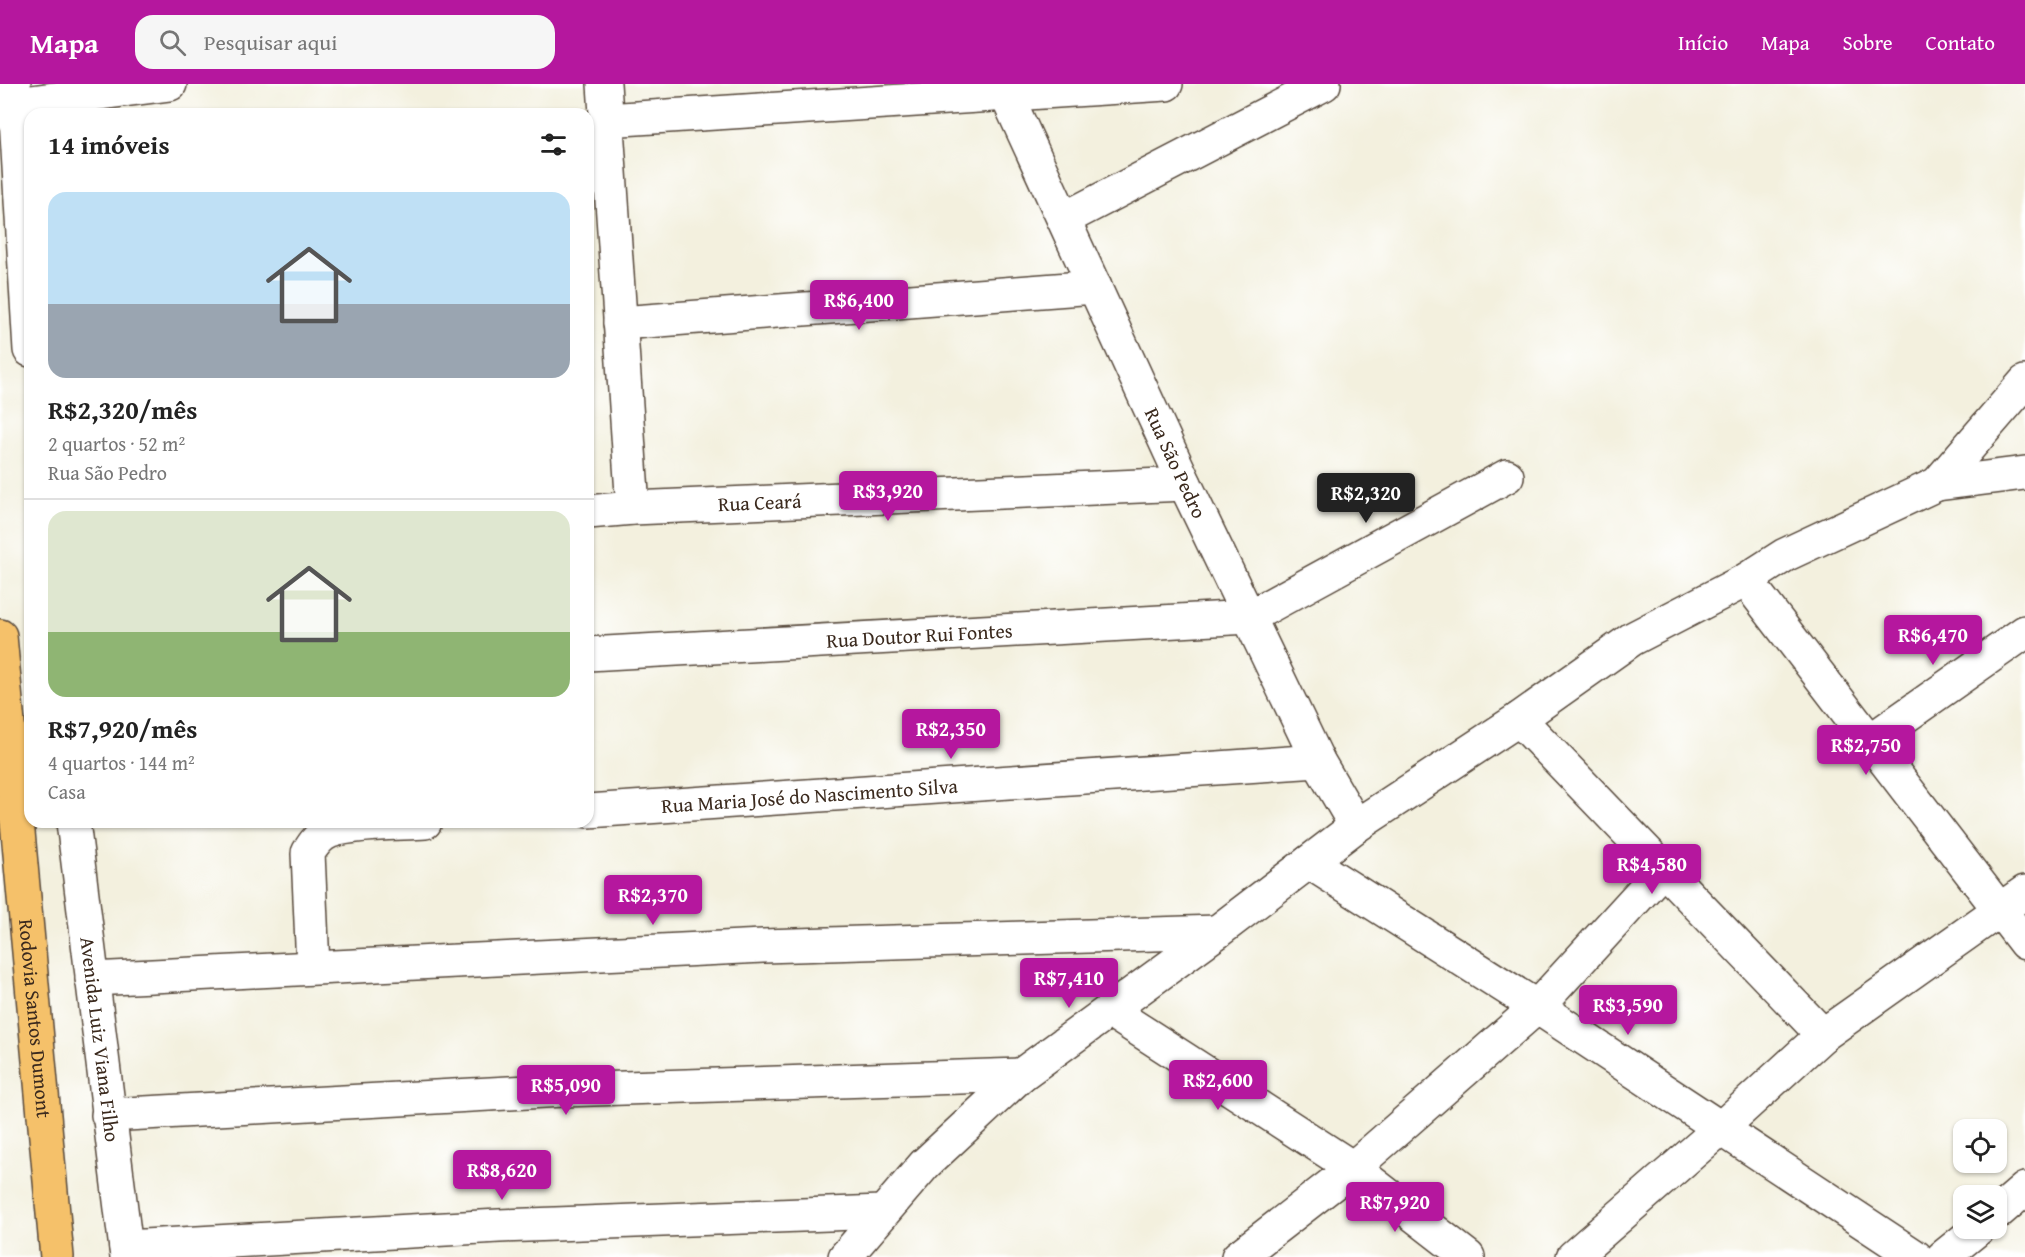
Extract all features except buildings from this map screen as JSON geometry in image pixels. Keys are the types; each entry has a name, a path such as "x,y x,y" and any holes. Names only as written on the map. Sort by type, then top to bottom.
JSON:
{"highway":[{"name":"Rodovia Santos Dumont","path":"0,636 57,1257"}],"street":[{"path":"24,278 9,98 170,84"},
{"path":"604,84 633,508"},
{"path":"606,120 1166,84"},
{"path":"1064,219 1324,84"},
{"name":"Rua São Pedro","path":"1006,94 1185,484 1318,761 1356,826"},
{"path":"620,323 1095,287"},
{"path":"1937,484 2025,382"},
{"path":"845,1257 925,1164 1021,1075 1217,932 1356,826 1520,719 1632,639 1746,580 1785,555 1937,484 2025,473"},
{"path":"1249,617 1508,476"},
{"name":"Rua Ceará","path":"594,511 1185,484"},
{"path":"1746,580 1870,741 2013,900 2025,943"},
{"name":"Rua Doutor Rui Fontes","path":"594,654 1249,617"},
{"path":"1870,741 2025,632"},
{"path":"1520,719 1822,1035"},
{"name":"Rua Maria José do Nascimento Silva","path":"594,811 1318,761"},
{"name":"Avenida Luiz Viana Filho","path":"74,828 127,1252"},
{"path":"313,967 308,853 315,841 325,833 343,828"},
{"path":"1309,862 1538,1007 1916,1257"},
{"path":"1238,1257 1353,1168 1538,1007 1663,869"},
{"path":"1573,1257 1721,1128 1822,1035 2013,900"},
{"path":"92,979 763,946 1217,932"},
{"path":"1110,1011 1353,1168 1468,1257"},
{"path":"108,1115 563,1090 1021,1075"},
{"path":"2007,1205 2025,1189"},
{"path":"127,1252 500,1226 882,1212"},
{"path":"1942,1257 1964,1239"}]}
